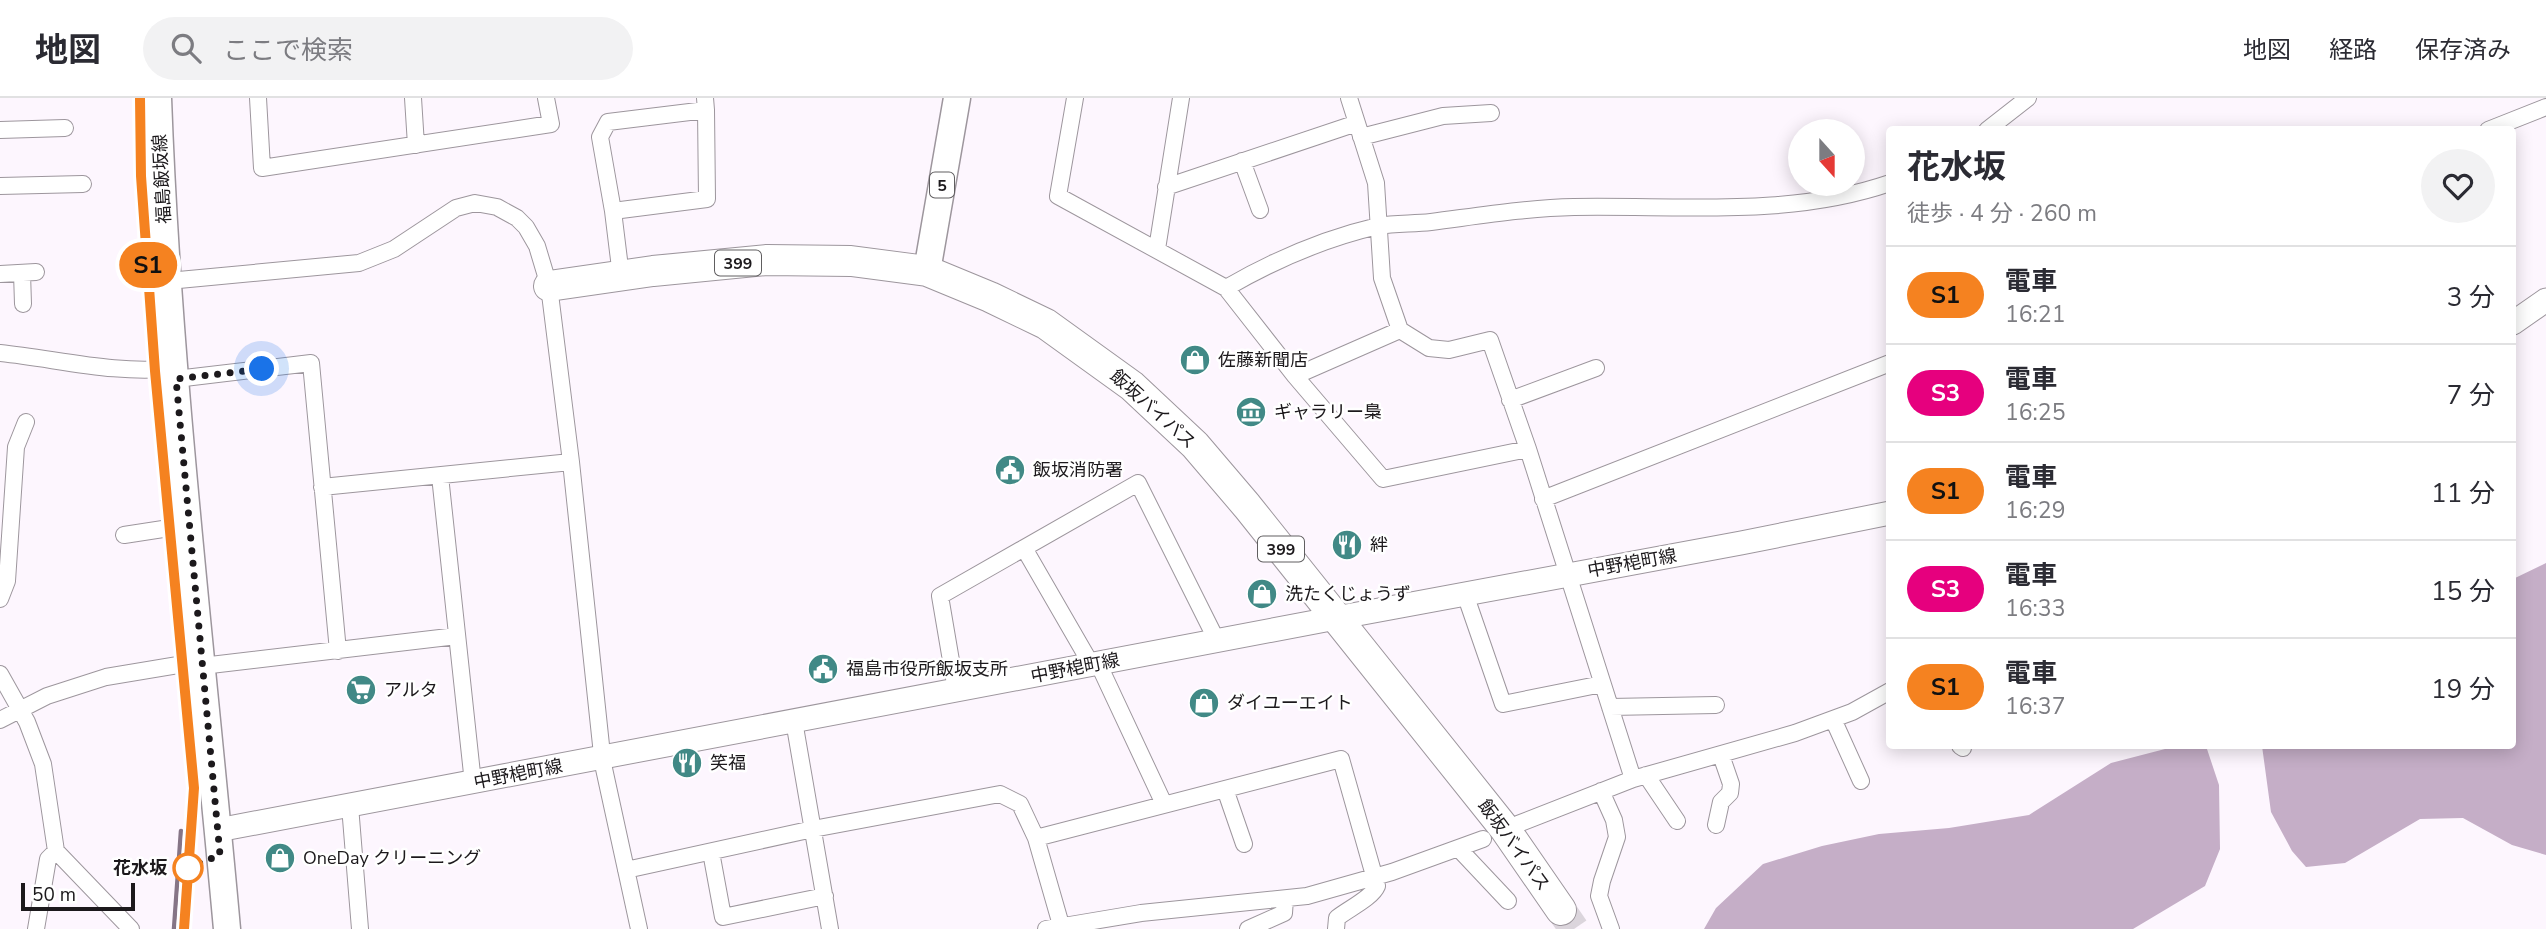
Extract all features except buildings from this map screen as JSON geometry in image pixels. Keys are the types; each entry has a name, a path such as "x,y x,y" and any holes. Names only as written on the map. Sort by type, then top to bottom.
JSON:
{"highway":[{"name":"飯坂バイパス","path":"549,286 621,275 767,260 851,261 927,271 1046,324 1132,386 1195,445 1247,506 1505,829 1561,910"}],"main road":[{"name":"福島飯坂線","path":"158,98 162,206 175,374 227,929"},
{"name":"5","path":"927,271 957,98"},
{"path":"2516,321 2546,300"},
{"name":"中野梍町線","path":"218,830 1568,574 1741,544 1886,514"}],"street":[{"path":"258,98 262,168 551,124 546,98"},
{"path":"413,98 416,145"},
{"path":"1075,98 1058,196 1157,248 1226,289 1295,376 1383,479 1528,449"},
{"path":"1157,248 1181,98"},
{"path":"1349,98 1376,183 1382,278 1400,330 1429,348 1449,350 1490,340 1528,449 1610,707 1639,777 1676,821"},
{"path":"1992,126 2028,98"},
{"path":"612,211 707,200 706,104 608,122 600,137 621,275"},
{"path":"2498,126 2546,107"},
{"path":"1166,187 1242,162 1359,130 1443,116 1491,113"},
{"path":"0,130 65,128"},
{"path":"1242,162 1260,210"},
{"path":"0,187 83,184"},
{"path":"1226,289 1259,269 1290,256 1379,226 1571,207 1754,207 1804,203 1849,196 1886,184"},
{"path":"168,281 359,263 394,249 456,208 485,203 508,212 526,227 537,246 549,286 603,758 639,929"},
{"path":"0,274 29,272 23,304"},
{"path":"1295,376 1400,330"},
{"path":"0,353 73,364 175,374 311,363 338,651"},
{"path":"1543,499 1886,365"},
{"path":"1510,400 1596,368"},
{"path":"0,599 7,581 8,448 26,422"},
{"path":"322,487 571,462"},
{"path":"440,476 473,782"},
{"path":"956,690 940,596 1138,484 1217,640"},
{"path":"124,535 189,526"},
{"path":"1024,548 1095,664 1164,804"},
{"path":"1465,594 1503,704 1602,684"},
{"path":"0,720 47,696 106,677 457,636"},
{"path":"0,674 21,711 43,764 56,851 131,929"},
{"path":"1518,824 1639,777 1795,733 1852,712 1886,693"},
{"path":"1610,707 1716,705"},
{"path":"1833,719 1861,781"},
{"path":"794,721 830,929"},
{"path":"1716,825 1721,802 1730,793 1731,783 1721,755"},
{"path":"1036,838 1340,759 1375,877 1375,891 1337,918 1336,929"},
{"path":"1225,789 1244,844"},
{"path":"1601,791 1614,820 1616,837 1599,896 1611,929"},
{"path":"626,870 813,829 1000,794 1020,804 1036,838 1056,927 1141,913 1307,896 1375,877 1483,839"},
{"path":"349,806 360,929"},
{"path":"1460,849 1508,901"},
{"path":"36,929 48,859 56,851"},
{"path":"711,852 723,917 825,897"},
{"path":"1248,929 1284,913 1285,899"}],"shaded area":[{"path":"2546,563 2546,855 2512,845 2463,818 2420,819 2345,863 2306,867 2292,851 2271,812 2262,749 2516,749 2516,578"},
{"path":"2165,749 2207,749 2219,785 2220,849 2205,886 2133,929 1704,929 1716,908 1763,864 1822,846 1879,834 1949,828 2029,815 2111,763"}],"waterway":[{"path":"174,929 181,831"}],"tunnel":[{"path":"1561,910 1574,929"}],"railway":[{"path":"140,98 141,176 155,371 194,788 184,929"}],"train":[{"name":"S1","path":"140,98 141,176 155,371 194,788 184,929"}],"place":[{"name":"佐藤新聞店","path":"1195,360"},
{"name":"ギャラリー梟","path":"1251,412"},
{"name":"飯坂消防署","path":"1010,470"},
{"name":"絆","path":"1347,545"},
{"name":"洗たくじょうず","path":"1262,594"},
{"name":"福島市役所飯坂支所","path":"823,669"},
{"name":"アルタ","path":"361,690"},
{"name":"ダイユーエイト","path":"1204,703"},
{"name":"笑福","path":"687,763"},
{"name":"OneDay クリーニング","path":"280,858"},
{"name":"花水坂","path":"188,868"}],"route":[{"path":"188,868 220,855 176,379 262,369"}]}
